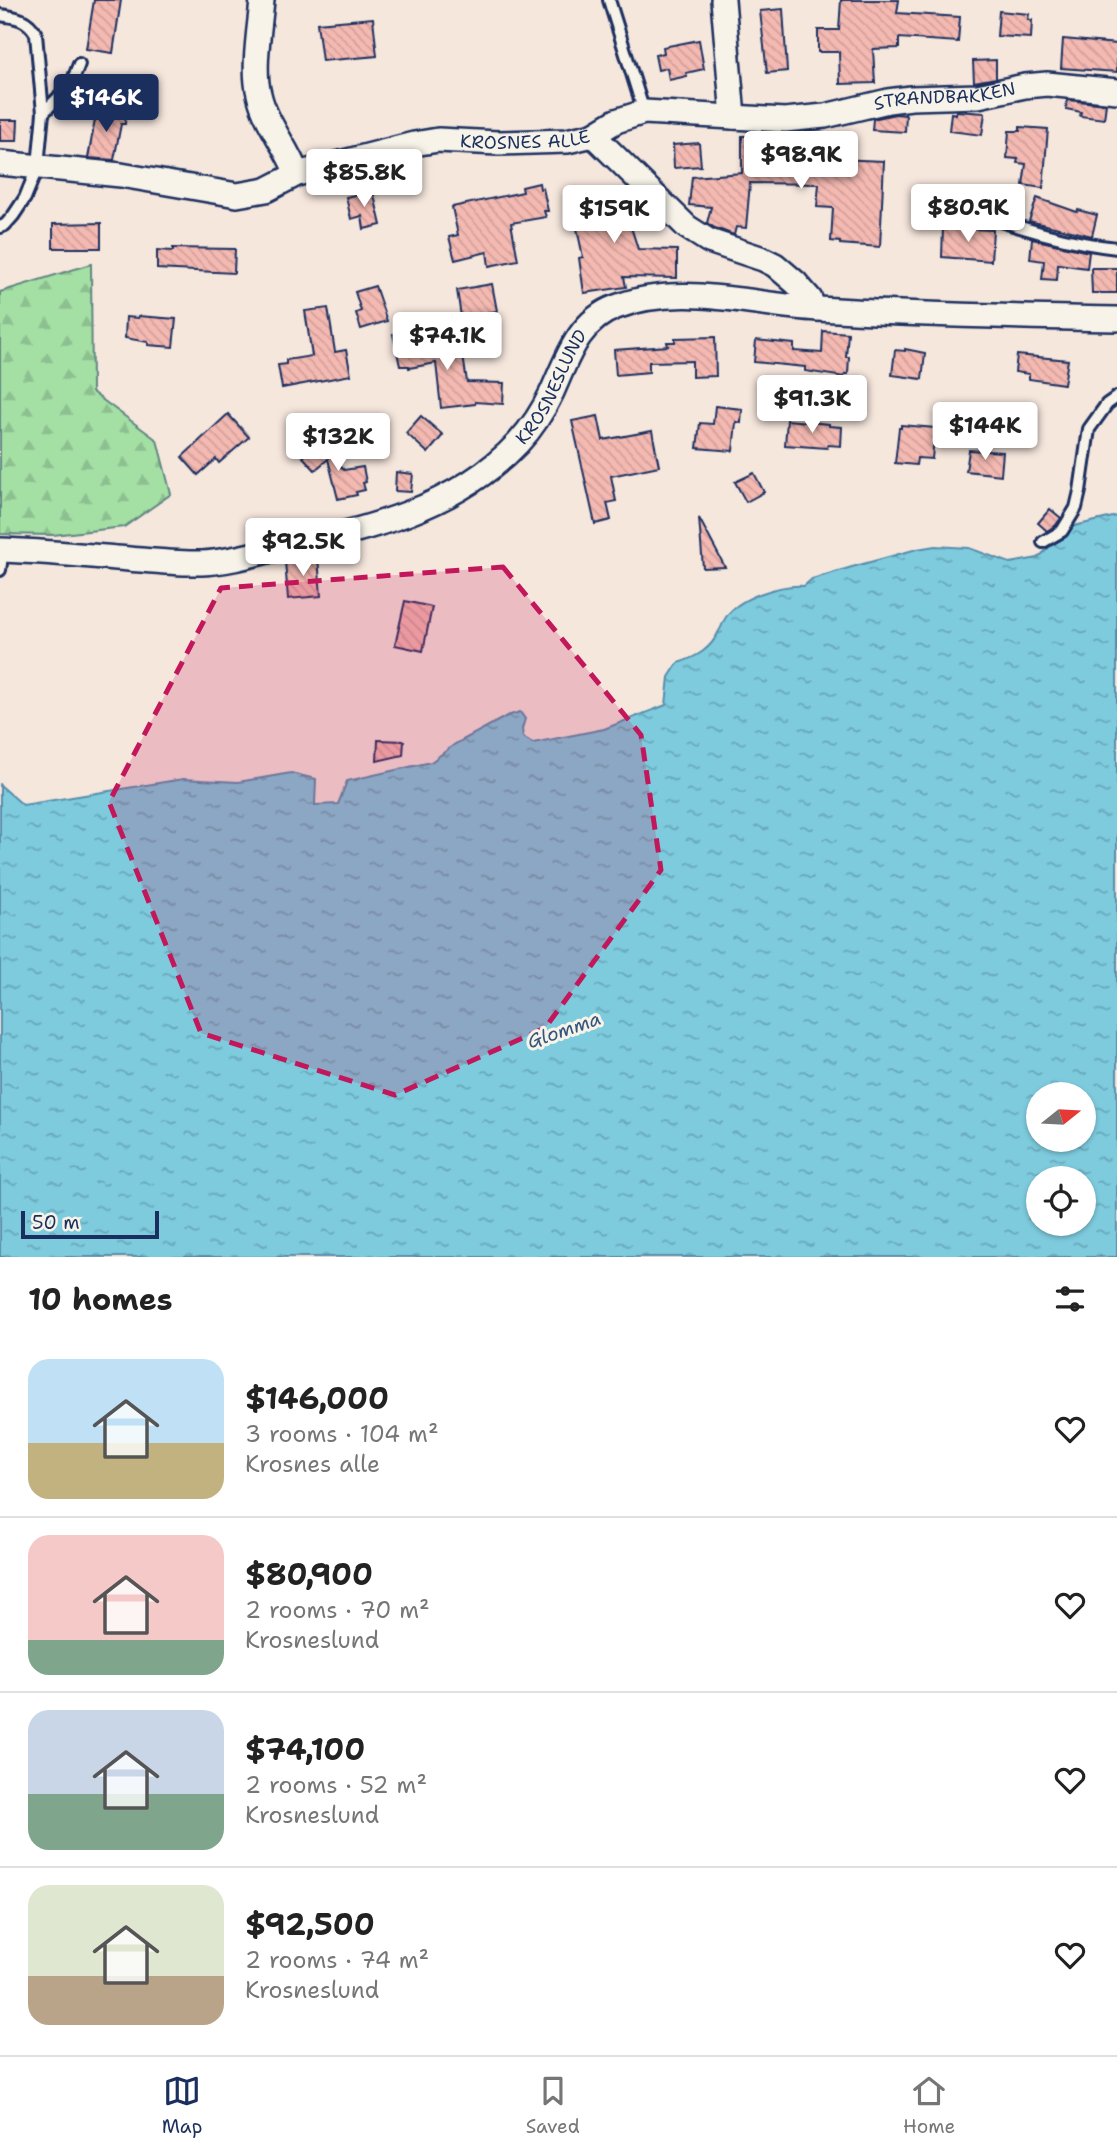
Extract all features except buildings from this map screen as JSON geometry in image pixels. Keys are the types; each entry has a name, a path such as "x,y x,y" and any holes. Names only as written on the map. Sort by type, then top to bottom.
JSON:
{"street":[{"path":"262,0 257,66 258,93 297,174"},
{"path":"723,0 733,117"},
{"name":"STRANDBAKKEN","path":"593,135 616,121 644,112 762,120 806,118 888,101 978,96 1047,84 1117,91"},
{"name":"KROSNES ALLE","path":"0,163 121,175 237,195 267,190 297,174 387,149 438,140 544,142 567,141 593,135 687,227 709,241 775,265 810,299 813,309"},
{"name":"KROSNESLUND","path":"1,557 219,562 349,534 441,498 462,488 496,463 530,429 546,403 572,346 583,332 601,314 637,300 678,295 813,309 984,317 1117,318"}],"lane":[{"path":"609,0 644,112"},
{"path":"0,15 23,19 31,25 36,34 43,113 38,166 25,198 13,216 0,227"},
{"path":"43,113 71,85 79,64"},
{"path":"957,207 1030,231 1085,245 1117,248"},
{"path":"1042,542 1062,531 1076,508 1089,429 1107,404 1117,397"}],"highlighted area":[{"path":"503,567 641,735 661,870 545,1028 395,1095 201,1033 109,802 221,588"}],"green space":[{"path":"91,264 92,392 157,440 171,494 124,527 53,535 0,534 0,292"}],"water":[{"name":"Glomma","path":"1117,516 1117,1257 0,1257 0,785 23,805 183,779 238,782 291,773 316,779 315,805 338,804 347,781 431,762 455,744 507,716 520,712 525,719 523,737 533,743 604,729 666,705 669,677 678,663 708,647 732,610 762,593 784,587 804,586 812,579 935,546 969,548 1010,563 1038,558 1070,527"}]}
